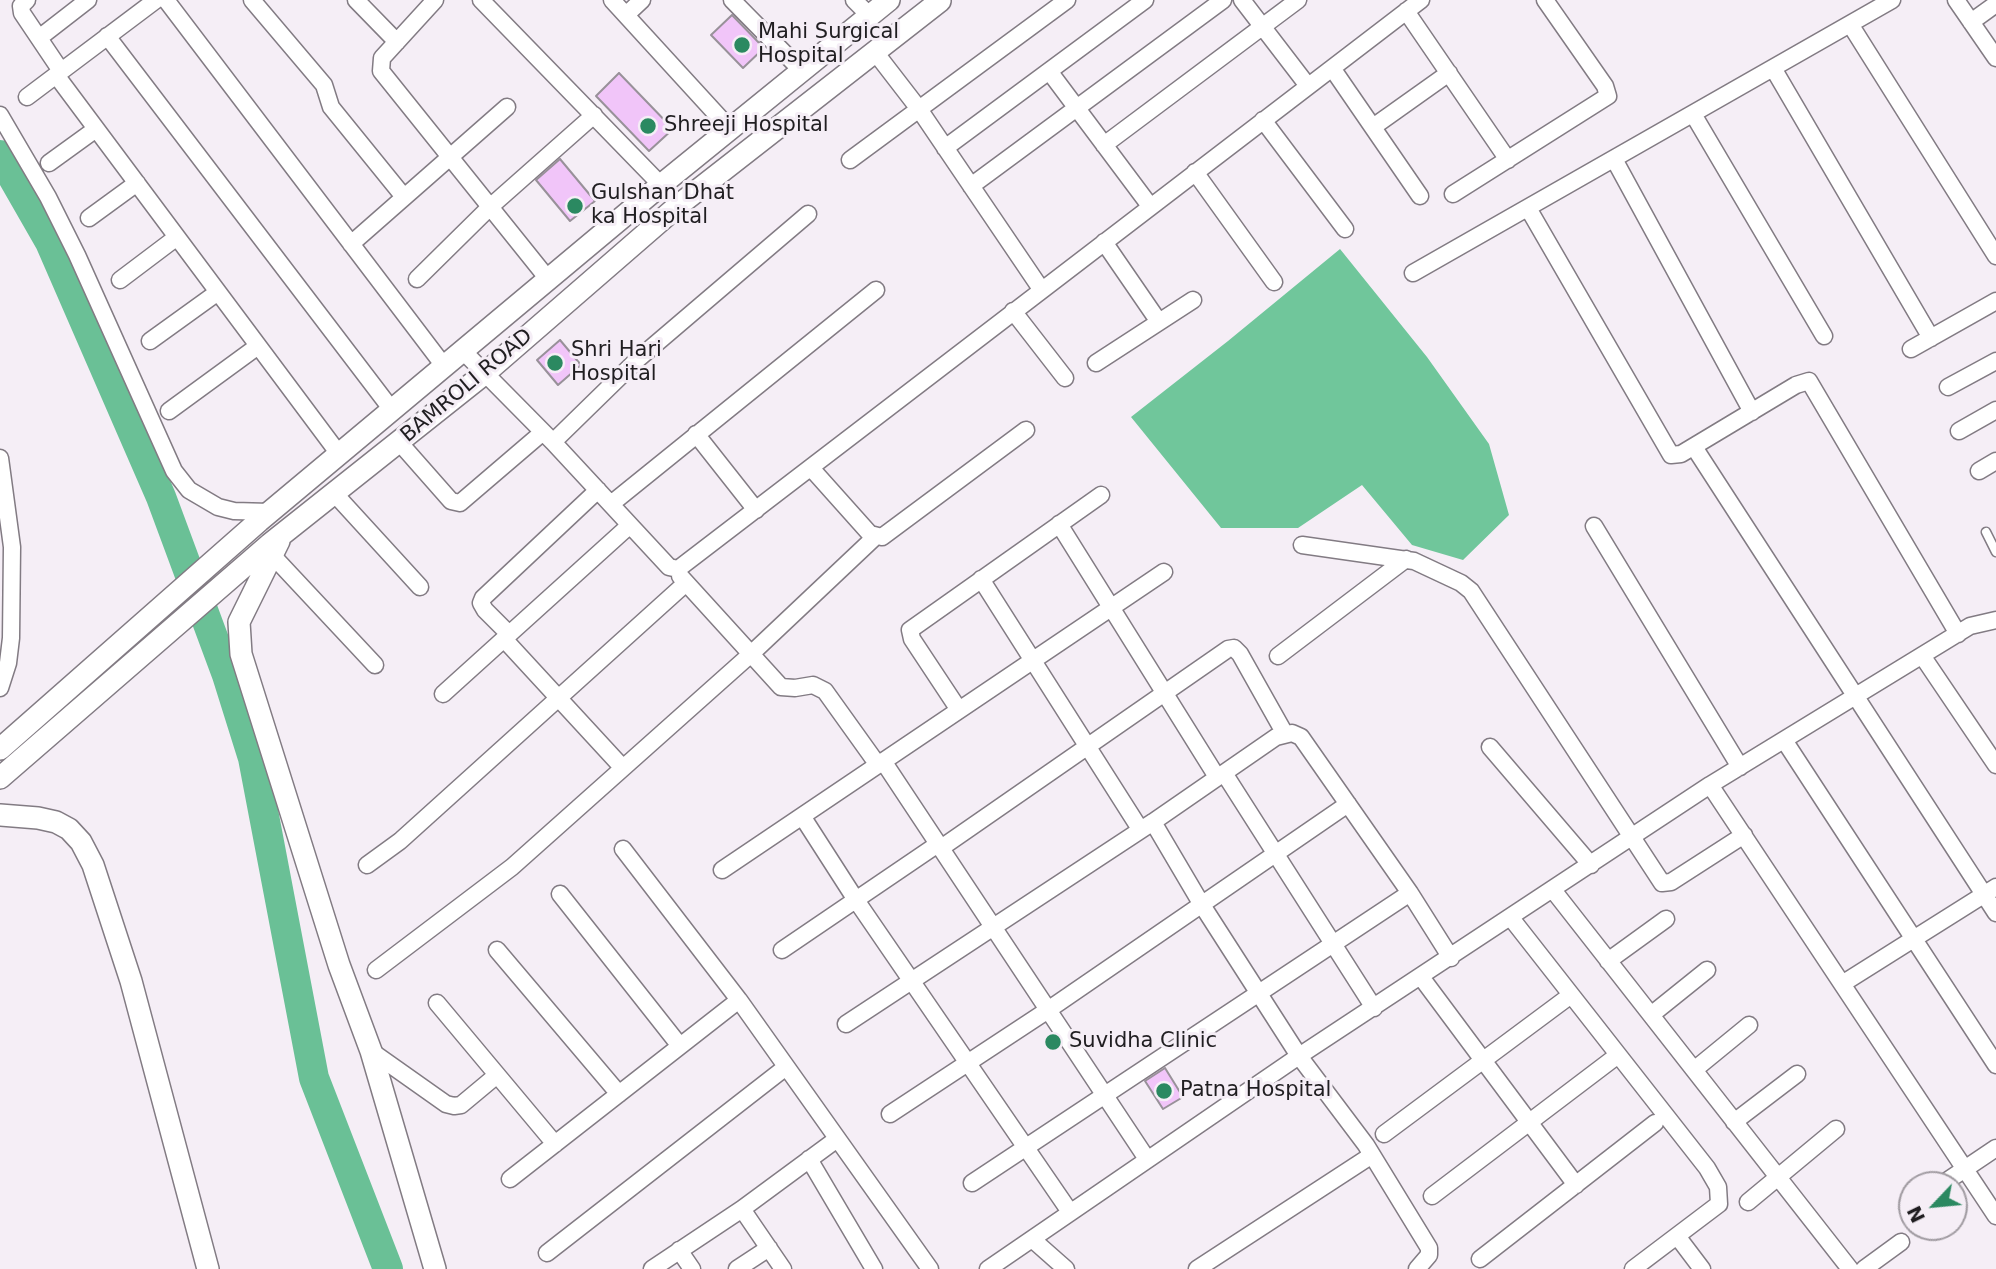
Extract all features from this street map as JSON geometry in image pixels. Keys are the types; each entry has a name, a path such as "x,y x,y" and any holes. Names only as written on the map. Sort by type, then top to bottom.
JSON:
{"street":[{"path":"27,0 21,10 58,73 96,129 339,454"},
{"path":"39,38 88,0"},
{"path":"27,97 156,0"},
{"path":"166,0 444,366"},
{"path":"251,0 324,85 334,111 404,197"},
{"path":"356,0 397,43"},
{"path":"435,0 383,58 381,71 548,279"},
{"path":"481,0 662,185"},
{"path":"612,0 730,129"},
{"path":"626,15 642,0"},
{"path":"732,0 802,71"},
{"path":"854,0 870,16"},
{"name":"BAMROLI ROAD","path":"0,748 264,517 548,279 889,0"},
{"path":"933,0 947,0"},
{"path":"850,160 1067,0"},
{"path":"945,148 1145,0"},
{"path":"971,186 1223,0"},
{"path":"1242,0 1308,86"},
{"path":"1104,145 1298,0"},
{"path":"673,569 685,565 1041,289 1421,0"},
{"path":"1453,194 1608,96 1605,86 1545,0"},
{"path":"1413,273 1892,0"},
{"path":"1956,0 1996,58"},
{"name":"BAMROLI ROAD","path":"0,778 334,493 484,374 680,204 940,1"},
{"path":"1971,22 1996,4"},
{"path":"1406,11 1508,160"},
{"path":"1850,24 1996,256"},
{"path":"107,36 392,410"},
{"path":"875,51 919,109 1041,289"},
{"path":"1332,68 1420,195"},
{"path":"1773,68 1931,338"},
{"path":"1049,71 1150,206"},
{"path":"1373,127 1449,73"},
{"path":"351,244 507,107"},
{"path":"1693,114 1824,336"},
{"path":"0,115 48,197 77,254 174,471 189,490 218,507 264,517"},
{"path":"417,279 490,207 594,115"},
{"path":"1263,120 1345,229"},
{"path":"49,163 96,129"},
{"path":"1614,159 1752,412"},
{"path":"1195,172 1274,282"},
{"path":"89,218 137,183"},
{"path":"1528,208 1668,451 1675,456 1796,385 1809,381 1958,634"},
{"path":"399,442 452,501 460,503 548,437 808,214"},
{"path":"120,280 177,237"},
{"path":"1104,242 1159,322"},
{"path":"611,504 876,290"},
{"path":"150,341 218,292"},
{"path":"1096,363 1192,300"},
{"path":"1911,349 1996,301"},
{"path":"1013,311 1065,378"},
{"path":"169,411 258,346"},
{"path":"463,351 673,569 781,687 813,685 825,691 881,763 939,846 1147,1159"},
{"path":"1948,387 1996,361"},
{"path":"1959,431 1996,410"},
{"path":"376,970 512,867 751,654 875,537 889,534 1026,430"},
{"path":"696,433 756,510"},
{"path":"1694,447 1854,698 1990,891 1996,913"},
{"path":"0,458 12,547 11,638 8,663 0,688"},
{"path":"1979,471 1996,461"},
{"path":"811,468 875,537"},
{"path":"598,490 481,603 557,699 622,767"},
{"path":"334,493 420,587"},
{"path":"959,710 912,639 910,630 1101,495"},
{"path":"443,694 630,524"},
{"path":"1059,524 1164,694 1275,854 1374,1008"},
{"path":"1594,526 1740,767"},
{"path":"375,665 275,545 239,622 241,654 339,965 371,1051 435,1269"},
{"path":"1302,545 1406,559 1461,583 1471,591 1634,837 1659,880 1666,884 1744,835"},
{"path":"1278,656 1406,559"},
{"path":"722,870 1164,572"},
{"path":"982,579 1086,747 1147,826 1202,905 1299,1056 1372,1155 1429,1248 1429,1255 1417,1269"},
{"path":"367,865 400,841 686,583"},
{"path":"988,1269 1299,1056 1710,785 1958,634 1979,623 1996,620"},
{"path":"782,950 1086,747 1220,653 1234,648 1240,654 1284,734"},
{"path":"1923,656 1996,765"},
{"path":"846,1024 994,928 1220,775 1284,734 1292,733 1301,737 1410,893 1451,958"},
{"path":"1784,740 1996,1065"},
{"path":"1490,747 1591,865"},
{"path":"1710,785 1996,1216"},
{"path":"890,1114 1048,1010 1348,804"},
{"path":"0,815 56,822 69,829 81,842 93,865 131,981 208,1269"},
{"path":"802,816 911,982 1027,1146 1070,1212"},
{"path":"623,849 738,1000 930,1269"},
{"path":"1553,890 1850,1269"},
{"path":"1842,984 1990,891"},
{"path":"972,1183 1410,893"},
{"path":"560,894 680,1046"},
{"path":"1511,918 1707,1168 1718,1187 1719,1205 1633,1269"},
{"path":"1608,961 1666,919"},
{"path":"497,950 619,1094"},
{"path":"1651,1016 1707,970"},
{"path":"1421,977 1576,1185"},
{"path":"1384,1134 1571,995"},
{"path":"510,1180 738,1000"},
{"path":"437,1003 555,1144"},
{"path":"1693,1070 1749,1025"},
{"path":"371,1051 446,1104 454,1106 461,1105 497,1075"},
{"path":"1432,1196 1618,1055"},
{"path":"547,1254 786,1067"},
{"path":"1734,1122 1797,1074"},
{"path":"1480,1259 1655,1124"},
{"path":"1748,1202 1836,1129"},
{"path":"652,1269 742,1209 837,1139"},
{"path":"1962,1171 1996,1148"},
{"path":"1197,1269 1372,1155"},
{"path":"809,1158 874,1269"},
{"path":"742,1209 783,1269"},
{"path":"1677,1236 1702,1269"},
{"path":"1031,1239 1066,1269"},
{"path":"1864,1269 1901,1242"},
{"path":"737,1269 769,1248"},
{"path":"679,1250 692,1269"}],"lane":[{"path":"1986,532 1996,552"}],"green space":[{"path":"1340,249 1427,357 1489,444 1509,515 1463,560 1412,545 1362,485 1298,528 1221,528 1131,417"}],"building":[{"path":"732,15 764,48 743,68 711,35"},
{"path":"619,73 673,129 649,151 596,96"},
{"path":"560,159 595,201 570,221 536,180"},
{"path":"560,340 581,365 558,385 537,360"},
{"path":"1165,1068 1183,1097 1163,1109 1145,1081"}],"waterway":[{"path":"0,155 50,242 161,497 227,675 253,758 314,1078 388,1269"}],"place":[{"name":"Mahi Surgical Hospital","path":"742,45"},
{"name":"Shreeji Hospital","path":"648,126"},
{"name":"Gulshan Dhat ka Hospital","path":"575,206"},
{"name":"Shri Hari Hospital","path":"555,363"},
{"name":"Suvidha Clinic","path":"1053,1042"},
{"name":"Patna Hospital","path":"1164,1091"}]}
